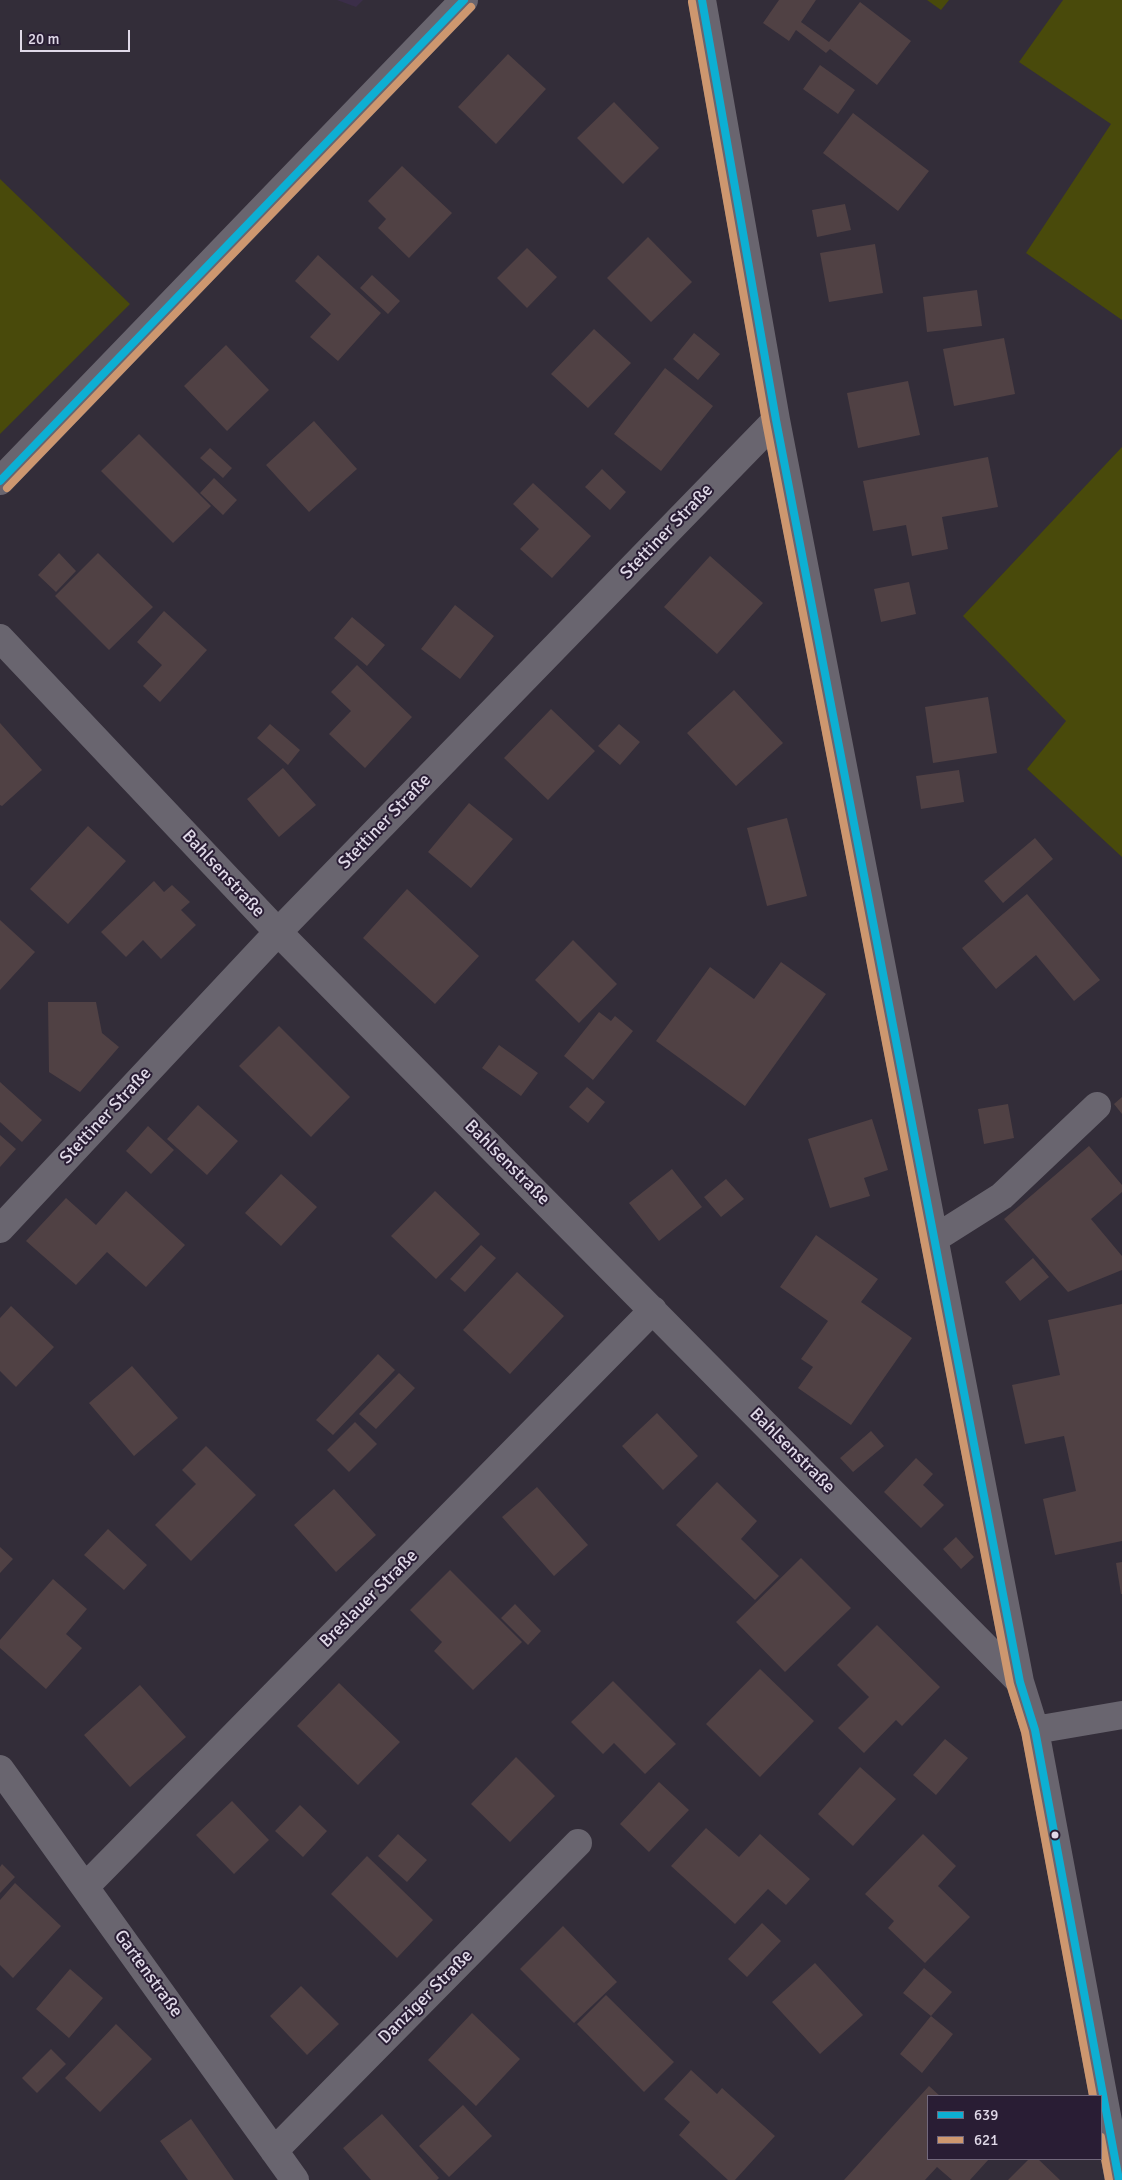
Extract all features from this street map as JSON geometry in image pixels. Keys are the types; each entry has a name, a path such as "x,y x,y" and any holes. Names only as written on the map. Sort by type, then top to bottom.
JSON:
{"street":[{"path":"0,481 464,0"},
{"path":"702,0 776,420 1020,1682 1034,1730 1119,2180"},
{"name":"Stettiner Straße","path":"0,1229 278,932 776,420"},
{"name":"Bahlsenstraße","path":"0,638 278,932 1020,1682"},
{"path":"934,1240 1002,1196 1097,1106"},
{"name":"Breslauer Straße","path":"85,1887 653,1310"},
{"path":"1034,1730 1122,1715"},
{"name":"Gartenstraße","path":"0,1769 295,2180"},
{"name":"Danziger Straße","path":"274,2151 578,1843"}],"shaded area":[{"path":"337,0 363,0 356,7"},
{"path":"927,0 949,0 941,10"},
{"path":"1063,0 1122,0 1122,320 1026,253 1111,124 1019,62"},
{"path":"0,179 130,304 0,434"},
{"path":"1122,447 1122,857 1027,769 1066,721 963,616"}],"building":[{"path":"779,0 816,0 801,22 829,42 860,2 911,41 877,85 830,49 826,53 796,30 789,41 763,23"},
{"path":"508,54 546,89 496,144 458,107"},
{"path":"820,65 855,90 838,114 803,89"},
{"path":"614,102 659,148 623,184 577,138"},
{"path":"853,113 929,171 898,211 823,153"},
{"path":"402,166 452,213 409,258 378,228 386,219 368,201"},
{"path":"845,204 851,230 817,237 812,210"},
{"path":"648,237 692,282 651,322 607,278"},
{"path":"875,244 883,293 829,302 820,253"},
{"path":"527,248 557,277 527,308 497,278"},
{"path":"318,255 381,313 338,361 310,337 331,314 295,281"},
{"path":"372,275 400,301 388,314 360,288"},
{"path":"977,290 982,326 927,332 923,297"},
{"path":"594,329 631,363 588,408 551,374"},
{"path":"694,333 720,354 698,380 673,359"},
{"path":"1004,338 1015,394 954,406 943,349"},
{"path":"226,345 269,390 227,431 184,386"},
{"path":"665,368 713,406 661,471 614,434"},
{"path":"908,381 920,435 858,448 847,393"},
{"path":"314,421 357,469 309,512 266,465"},
{"path":"139,434 211,506 173,543 101,471"},
{"path":"210,448 232,468 223,478 200,458"},
{"path":"988,457 998,507 942,517 948,549 912,556 906,525 873,531 863,481"},
{"path":"602,469 626,492 610,510 585,487"},
{"path":"214,478 237,500 223,515 200,493"},
{"path":"533,483 591,536 552,578 520,549 539,529 513,504"},
{"path":"59,553 76,571 56,592 38,575"},
{"path":"98,553 153,607 109,650 55,596"},
{"path":"710,556 763,603 717,654 664,607"},
{"path":"909,582 916,614 881,622 874,589"},
{"path":"455,605 494,636 460,679 421,649"},
{"path":"164,611 207,650 160,702 143,686 162,665 137,642"},
{"path":"352,617 385,645 367,666 334,638"},
{"path":"357,665 412,717 365,768 329,734 351,711 331,692"},
{"path":"734,690 783,743 736,786 687,733"},
{"path":"988,697 997,753 933,763 925,707"},
{"path":"551,709 595,751 548,800 504,758"},
{"path":"0,723 42,770 2,806 0,805"},
{"path":"270,724 300,750 288,765 257,738"},
{"path":"619,724 640,742 620,765 598,746"},
{"path":"283,768 316,805 279,837 247,799"},
{"path":"959,770 964,802 921,809 916,776"},
{"path":"469,803 513,839 471,888 428,852"},
{"path":"787,818 807,896 767,906 747,828"},
{"path":"88,826 126,861 68,924 30,889"},
{"path":"1035,838 1053,859 1003,903 984,881"},
{"path":"154,881 164,892 172,885 190,902 181,910 196,925 161,959 143,940 126,957 101,932"},
{"path":"407,889 479,956 435,1004 363,938"},
{"path":"1027,894 1100,980 1074,1001 1036,955 996,989 962,948"},
{"path":"0,920 35,952 0,990"},
{"path":"573,940 617,984 579,1023 535,980"},
{"path":"781,962 826,994 745,1106 656,1041 710,967 754,999"},
{"path":"48,1002 96,1002 102,1033 119,1047 80,1092 49,1072"},
{"path":"599,1012 611,1021 615,1016 633,1031 593,1080 564,1056"},
{"path":"279,1026 350,1097 311,1137 239,1066"},
{"path":"499,1045 538,1073 521,1096 482,1068"},
{"path":"0,1082 42,1120 22,1142 0,1122"},
{"path":"587,1087 605,1102 588,1123 569,1107"},
{"path":"1122,1097 1122,1114 1114,1104"},
{"path":"1008,1104 1014,1138 984,1144 978,1109"},
{"path":"198,1105 238,1141 207,1175 167,1139"},
{"path":"872,1119 888,1170 864,1178 870,1196 830,1208 808,1139"},
{"path":"148,1126 174,1150 151,1174 126,1151"},
{"path":"0,1135 16,1149 0,1167"},
{"path":"1089,1146 1122,1185 1122,1192 1091,1219 1122,1256 1122,1270 1068,1292 1004,1219"},
{"path":"672,1169 702,1207 659,1241 629,1203"},
{"path":"281,1174 317,1207 281,1246 245,1213"},
{"path":"726,1179 744,1199 721,1217 704,1197"},
{"path":"126,1191 185,1245 146,1287 107,1252 76,1285 26,1241 66,1198 96,1225"},
{"path":"435,1191 480,1234 436,1279 391,1236"},
{"path":"816,1235 878,1279 861,1302 912,1338 851,1425 798,1388 813,1367 801,1359 828,1321 780,1287"},
{"path":"481,1245 496,1258 465,1292 450,1279"},
{"path":"1033,1258 1049,1277 1020,1301 1005,1282"},
{"path":"517,1272 564,1316 510,1374 463,1330"},
{"path":"1122,1304 1122,1541 1055,1555 1043,1499 1076,1491 1064,1436 1025,1444 1012,1385 1060,1375 1048,1320"},
{"path":"11,1306 54,1347 16,1387 0,1371 0,1318"},
{"path":"378,1354 395,1370 333,1435 316,1420"},
{"path":"132,1366 178,1418 134,1456 89,1403"},
{"path":"399,1373 415,1388 376,1429 359,1414"},
{"path":"657,1413 698,1456 663,1490 622,1446"},
{"path":"355,1422 377,1444 349,1472 327,1450"},
{"path":"871,1431 884,1446 853,1472 840,1458"},
{"path":"206,1446 256,1495 191,1561 155,1525 196,1484 182,1470"},
{"path":"916,1458 933,1474 923,1485 944,1505 921,1528 884,1492"},
{"path":"717,1482 757,1521 741,1539 779,1576 755,1600 676,1525"},
{"path":"537,1487 588,1545 554,1576 502,1517"},
{"path":"334,1489 376,1535 336,1572 294,1525"},
{"path":"108,1529 147,1565 124,1590 84,1555"},
{"path":"956,1537 974,1557 961,1569 943,1549"},
{"path":"0,1547 13,1559 0,1573"},
{"path":"801,1558 851,1608 785,1672 736,1622"},
{"path":"1122,1562 1122,1594 1121,1594 1116,1563"},
{"path":"450,1570 522,1642 473,1690 434,1651 442,1642 410,1610"},
{"path":"53,1579 87,1609 66,1634 82,1648 46,1689 0,1648 0,1640"},
{"path":"515,1604 541,1631 528,1645 501,1618"},
{"path":"877,1625 940,1687 902,1726 896,1720 864,1753 838,1728 869,1697 837,1665"},
{"path":"760,1669 814,1721 760,1777 706,1724"},
{"path":"613,1681 676,1744 645,1774 614,1743 603,1754 571,1722"},
{"path":"339,1683 400,1742 358,1785 297,1726"},
{"path":"140,1685 186,1737 130,1787 84,1735"},
{"path":"945,1739 968,1758 936,1795 913,1775"},
{"path":"516,1757 555,1796 510,1842 471,1804"},
{"path":"860,1767 896,1799 853,1846 818,1814"},
{"path":"659,1782 689,1810 649,1852 620,1824"},
{"path":"232,1801 269,1840 234,1874 196,1835"},
{"path":"300,1805 327,1831 303,1857 275,1831"},
{"path":"706,1828 739,1857 760,1834 810,1879 786,1905 768,1889 735,1924 671,1866"},
{"path":"398,1834 427,1860 407,1882 378,1856"},
{"path":"923,1834 956,1866 938,1886 970,1917 925,1963 888,1928 894,1921 865,1894"},
{"path":"367,1856 433,1920 397,1958 331,1894"},
{"path":"2,1864 15,1877 0,1893 0,1867"},
{"path":"15,1883 61,1926 13,1978 0,1965 0,1900"},
{"path":"762,1923 781,1941 747,1977 728,1959"},
{"path":"563,1926 617,1982 574,2023 520,1969"},
{"path":"815,1963 863,2015 820,2054 772,2002"},
{"path":"924,1968 952,1992 931,2016 903,1993"},
{"path":"70,1969 103,1998 69,2038 36,2009"},
{"path":"301,1986 339,2024 307,2055 270,2016"},
{"path":"606,1995 674,2062 644,2092 577,2024"},
{"path":"472,2013 520,2059 476,2106 428,2060"},
{"path":"931,2016 953,2034 922,2073 900,2054"},
{"path":"116,2024 152,2059 100,2112 65,2078"},
{"path":"51,2049 66,2064 37,2093 22,2078"},
{"path":"691,2070 717,2094 722,2088 775,2136 735,2180 728,2180 679,2135 690,2122 664,2099"},
{"path":"929,2086 939,2095 927,2095 927,2160 988,2160 970,2180 952,2180 937,2167 925,2180 844,2180"},
{"path":"463,2105 492,2136 449,2177 419,2146"},
{"path":"382,2114 439,2178 437,2180 371,2180 343,2148"},
{"path":"191,2119 234,2180 188,2180 160,2141"},
{"path":"1028,2160 1039,2160 1060,2180 1008,2180"}],"transit line":[{"name":"639","path":"0,481 464,0"},
{"name":"639","path":"702,0 776,420 1020,1682 1035,1730 1119,2180"},
{"name":"621","path":"692,2 766,422 1010,1684 1025,1732 1093,2095"},
{"name":"621","path":"7,488 471,7"},
{"name":"621","path":"1102,2142 1109,2180"}]}
